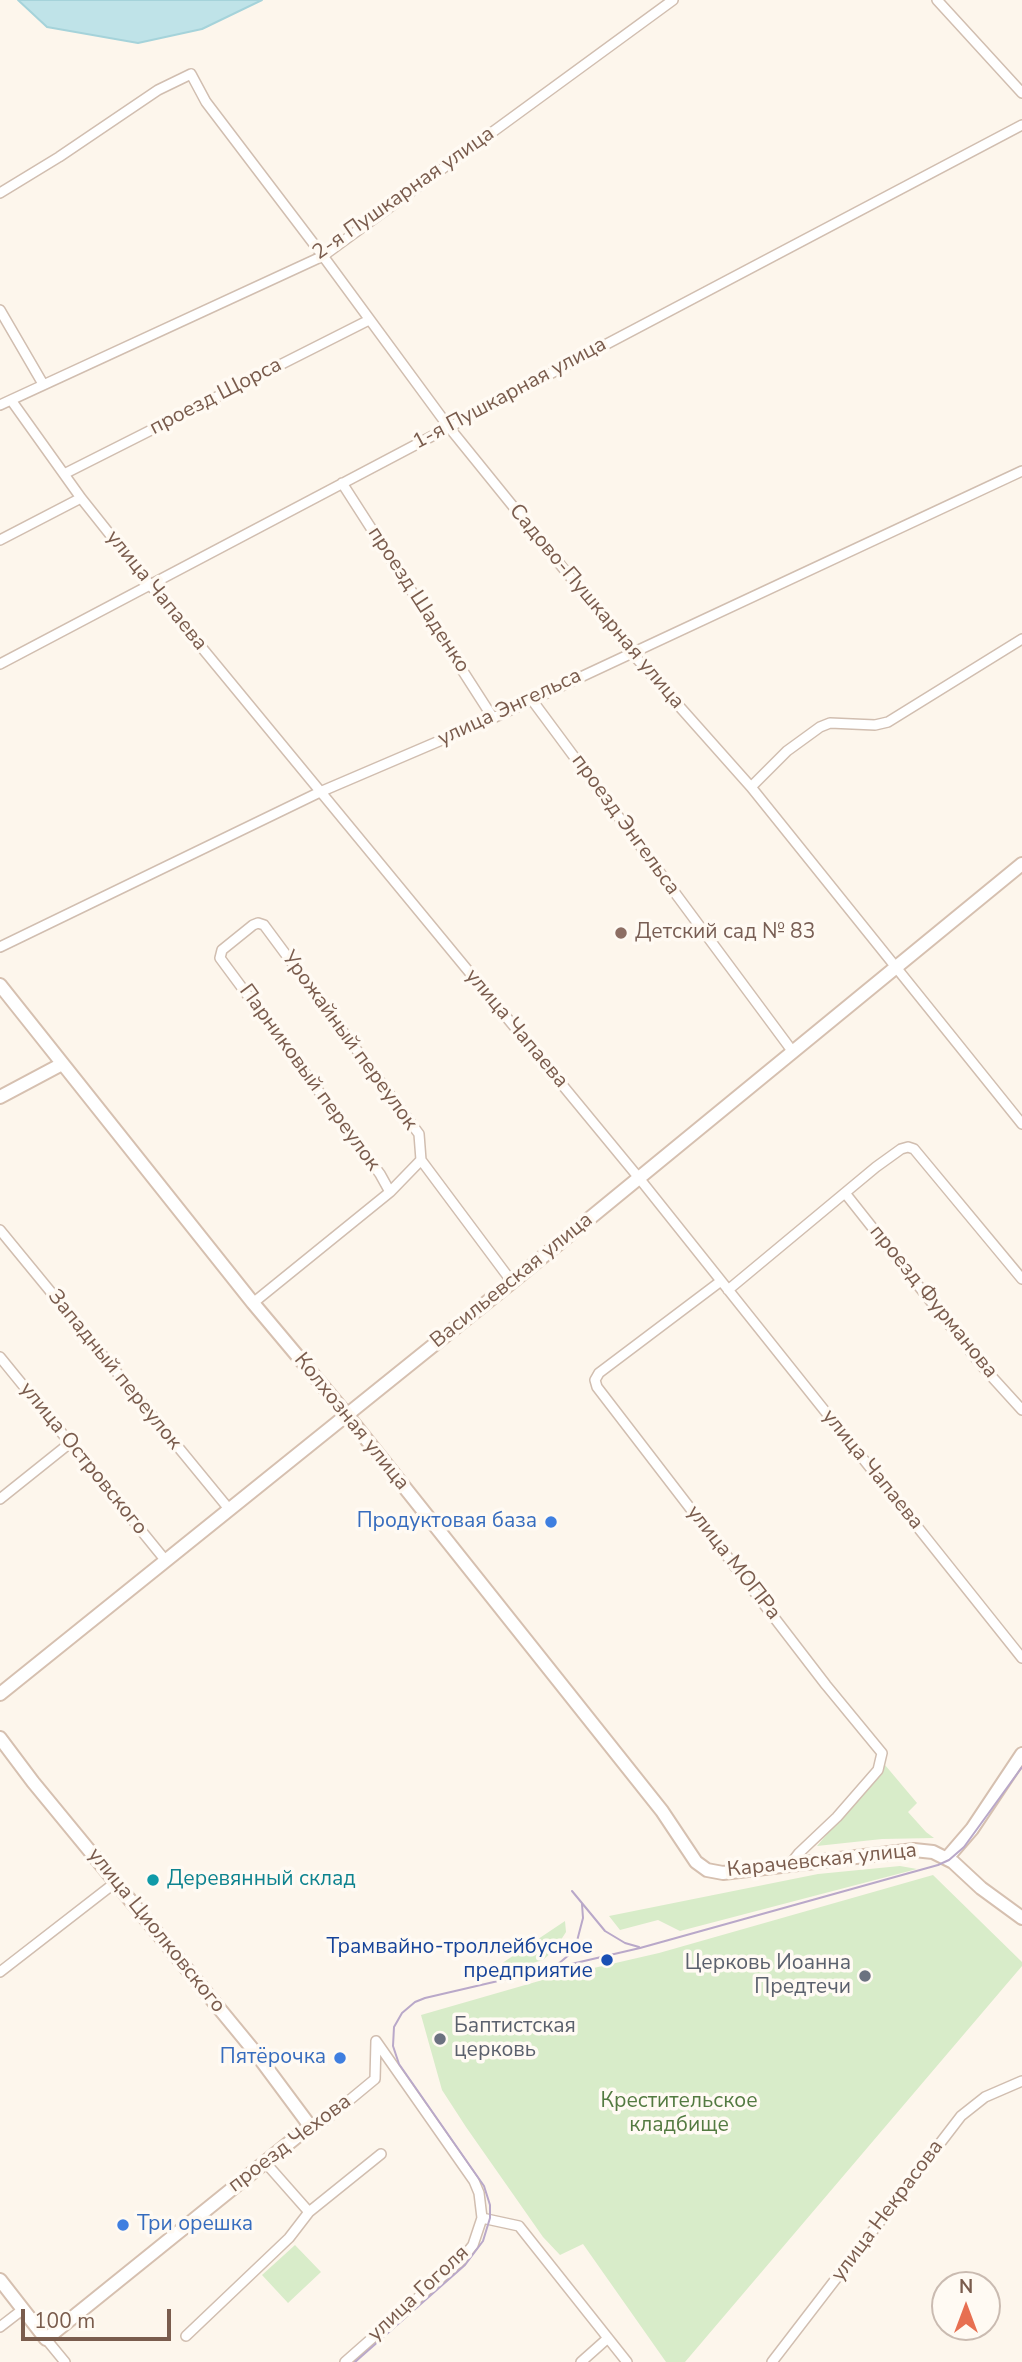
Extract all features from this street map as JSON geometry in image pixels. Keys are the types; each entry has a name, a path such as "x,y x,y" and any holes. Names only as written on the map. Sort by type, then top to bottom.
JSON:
{"street":[{"name":"2-я Пушкарная улица","path":"0,405 323,256 673,0"},
{"path":"937,0 1022,93"},
{"name":"Садово-Пушкарная улица","path":"0,193 158,90 191,74 206,102 448,426 631,652 751,787 1022,1124"},
{"name":"1-я Пушкарная улица","path":"0,664 1022,125"},
{"path":"0,310 43,384"},
{"name":"проезд Щорса","path":"64,474 369,320"},
{"name":"улица Чапаева","path":"10,400 81,498 151,586 639,1178 1022,1658"},
{"name":"улица Энгельса","path":"0,947 320,792 493,718 1022,471"},
{"name":"проезд Шаденко","path":"342,483 493,718"},
{"path":"0,540 81,498"},
{"path":"751,787 787,751 820,727 830,723 875,725 888,722 1022,639"},
{"name":"проезд Энгельса","path":"532,700 793,1052"},
{"name":"Васильевская улица","path":"0,1694 1020,869"},
{"name":"Урожайный переулок","path":"220,958 222,950 253,925 258,923 264,926 419,1134 421,1160 512,1282"},
{"name":"Парниковый переулок","path":"220,958 380,1174 390,1192 253,1303"},
{"name":"Колхозная улица","path":"0,985 662,1811 696,1862"},
{"path":"0,1097 62,1064"},
{"path":"728,1290 876,1167 908,1147 914,1149 1022,1279"},
{"name":"Урожайный переулок","path":"390,1192 421,1160"},
{"name":"проезд Фурманова","path":"845,1193 982,1366 1022,1410"},
{"name":"Западный переулок","path":"0,1230 229,1510"},
{"name":"улица МОПРа","path":"721,1281 599,1373 595,1380 597,1387 826,1685 882,1752 878,1770 789,1866"},
{"name":"улица Островского","path":"0,1357 166,1561"},
{"path":"0,1499 70,1443"},
{"name":"улица Циолковского","path":"0,1738 255,2052 310,2126"},
{"name":"Карачевская улица","path":"696,1862 707,1870 723,1873 914,1850 933,1852 947,1858 972,1829 1022,1754"},
{"path":"947,1858 998,1902 1022,1918"},
{"path":"0,1972 116,1882"},
{"name":"проезд Чехова","path":"46,2339 264,2161 310,2126 323,2122 375,2079 376,2041 474,2181 479,2193 482,2218"},
{"name":"улица Некрасова","path":"772,2362 961,2116 985,2097 1022,2081"},
{"path":"186,2336 289,2238 309,2212 381,2154"},
{"path":"264,2161 309,2212"},
{"path":"482,2218 519,2226 627,2362"},
{"name":"улица Гоголя","path":"345,2362 461,2260 473,2245 482,2218"},
{"path":"0,2280 65,2362"},
{"path":"0,2327 22,2310"},
{"path":"581,2362 608,2338"}],"green space":[{"path":"885,1765 917,1803 908,1812 934,1838 882,1839 817,1846"},
{"path":"900,1866 917,1869 680,1931 658,1920 620,1930 609,1916 818,1874"},
{"name":"Крестительское кладбище","path":"933,1875 1022,1962 1022,1966 685,2362 666,2362 583,2244 560,2255 543,2237 442,2090 421,2015 546,1979 659,1953"},
{"path":"565,1921 566,1932 555,1949 543,1960 480,1978"},
{"path":"295,2245 321,2272 288,2303 262,2275"}],"water":[{"path":"18,0 262,0 202,29 138,43 47,27"}],"tram line":[{"path":"355,2362 465,2265 483,2241 490,2218 490,2205 484,2186 399,2064 393,2046 394,2027 402,2013 415,2002 425,1998 640,1948 938,1865 949,1860 964,1847 1022,1767"},
{"path":"572,1891 605,1931 625,1943 639,1947"},
{"path":"557,1965 570,1954 577,1941 583,1918 582,1904"}],"place":[{"name":"Детский сад № 83","path":"621,933"},
{"name":"Продуктовая база","path":"551,1522"},
{"name":"Деревянный склад","path":"153,1880"},
{"name":"Трамвайно-троллейбусное предприятие","path":"607,1960"},
{"name":"Церковь Иоанна Предтечи","path":"865,1976"},
{"name":"Баптистская церковь","path":"440,2039"},
{"name":"Пятёрочка","path":"340,2058"},
{"name":"Три орешка","path":"123,2225"}]}
